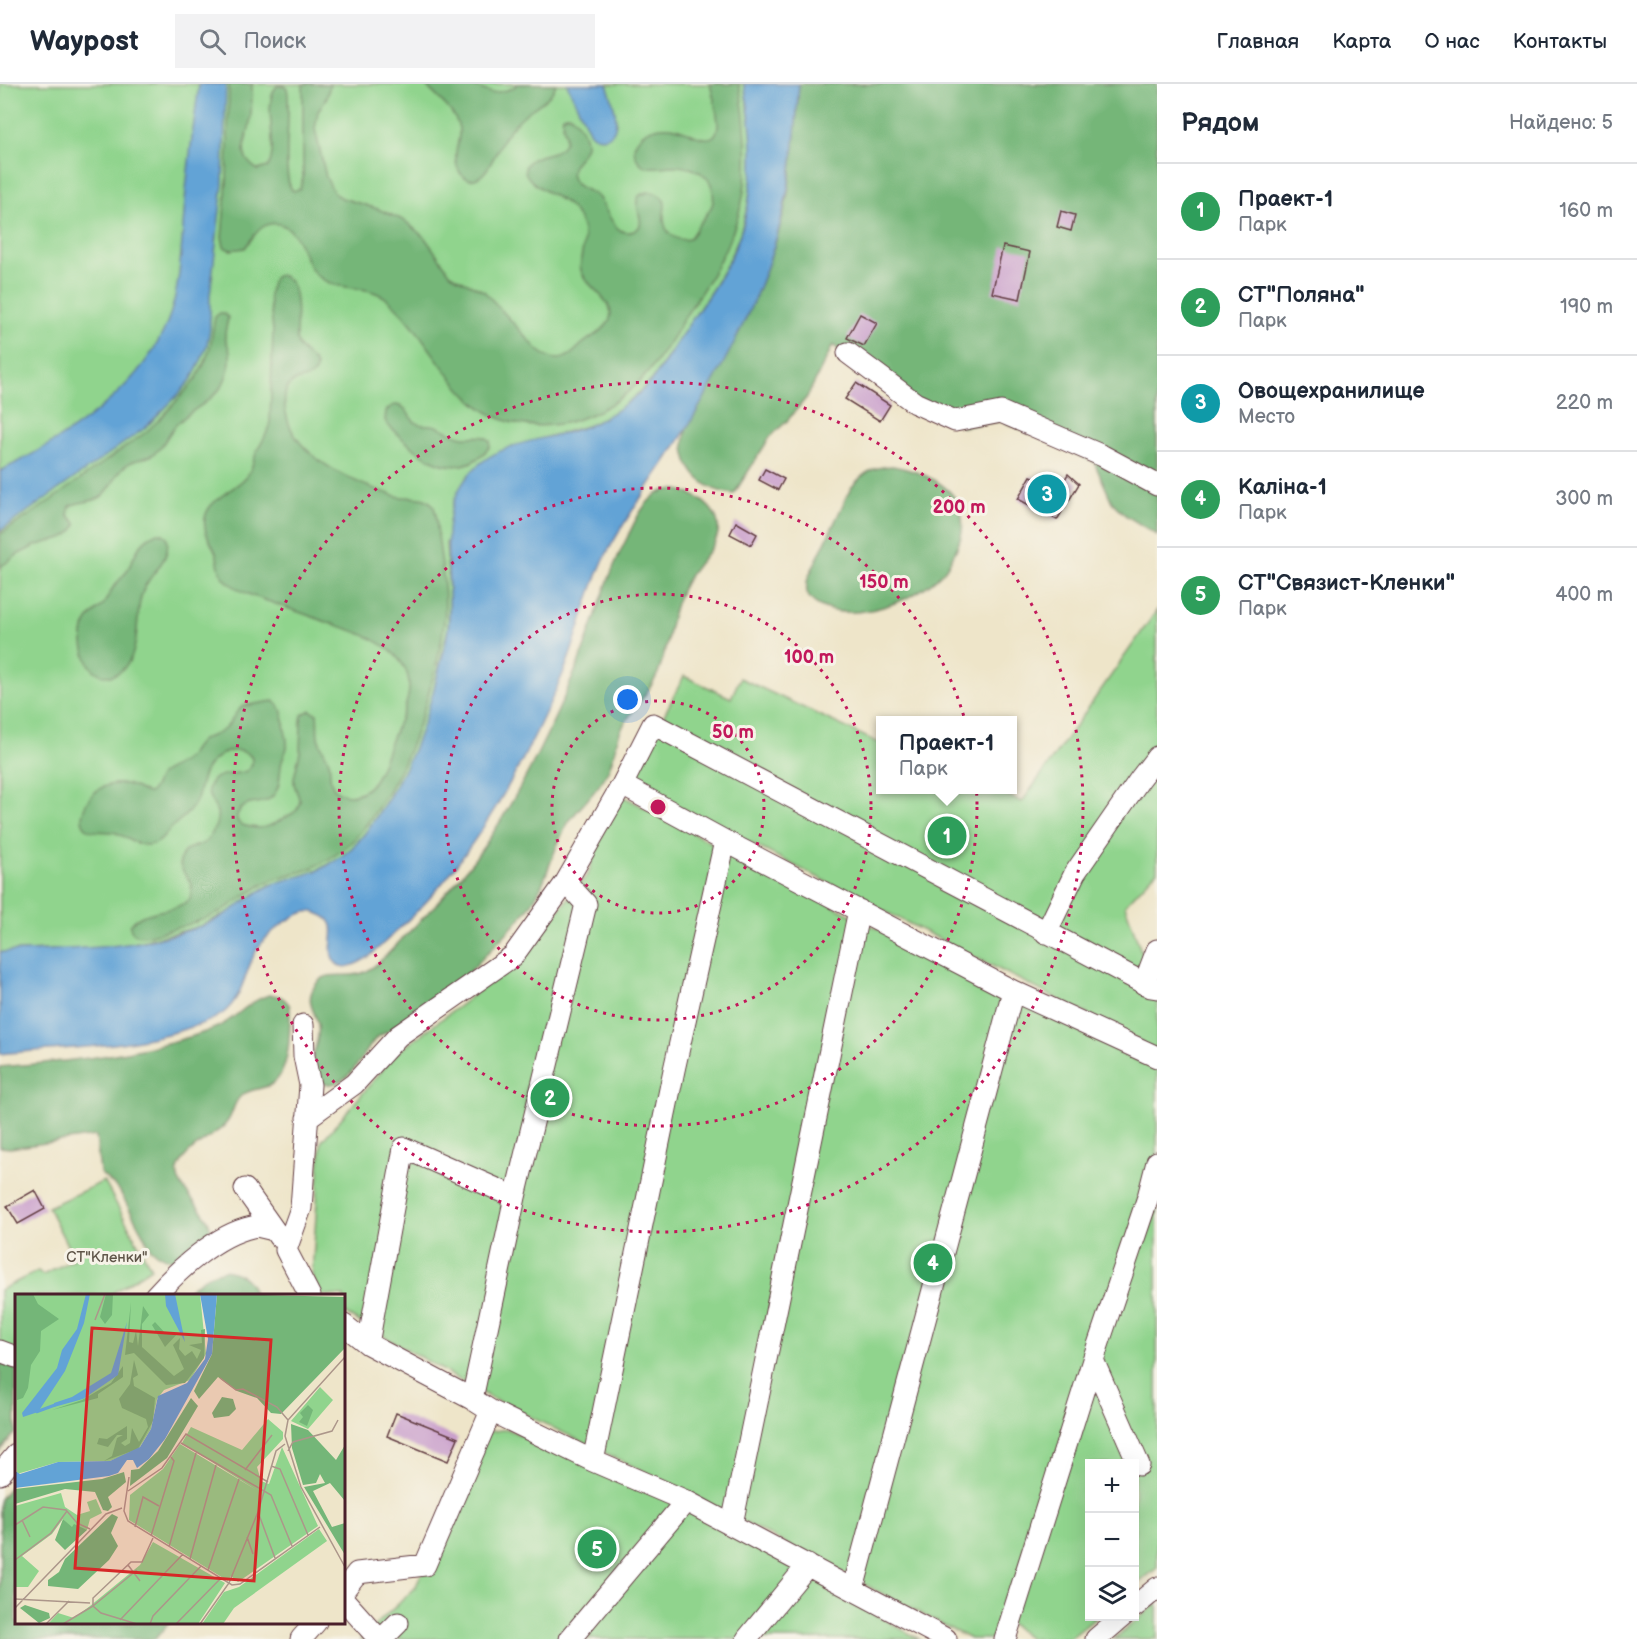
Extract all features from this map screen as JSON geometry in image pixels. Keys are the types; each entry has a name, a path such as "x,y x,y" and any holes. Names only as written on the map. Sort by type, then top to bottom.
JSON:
{"street":[{"path":"848,353 915,403 955,421 1001,412 1103,456 1157,486"},
{"path":"307,1118 354,1084 398,1036 513,956 566,882 622,785 653,724 1046,933 1151,986 1157,950"},
{"path":"1046,933 1075,873 1157,757"},
{"path":"622,785 724,841 1013,991 1157,1058"},
{"path":"593,1461 724,841"},
{"path":"472,1399 515,1197 586,904 566,882"},
{"path":"732,1524 859,910"},
{"path":"853,1589 1013,991"},
{"path":"286,1250 301,1208 310,1085 304,1056 303,1025"},
{"path":"368,1344 404,1148 515,1197"},
{"path":"1005,1639 1094,1360 1153,1198 1157,1162"},
{"path":"245,1189 274,1230 309,1294"},
{"path":"157,1294 176,1272 221,1239 257,1226 274,1230"},
{"path":"345,1326 368,1344 491,1411 593,1461 686,1501 732,1524 942,1638"},
{"path":"0,1351 15,1357"},
{"path":"1094,1360 1136,1459"},
{"path":"345,1589 357,1573 425,1565 491,1411"},
{"path":"0,1474 15,1456"},
{"path":"570,1639 686,1501"},
{"path":"747,1639 808,1565"},
{"path":"1139,1603 1157,1588"},
{"path":"345,1601 380,1639 398,1623"},
{"path":"1096,1639 1118,1621"},
{"path":"302,1639 315,1624"}],"green space":[{"path":"0,84 744,84 752,135 752,173 748,205 740,234 713,288 653,379 614,413 590,425 515,446 446,543 448,628 429,710 400,780 366,832 349,851 333,862 311,873 270,885 231,911 198,927 126,945 0,952"},
{"path":"229,84 252,84 251,118 244,148 247,159 258,170 268,167 271,158 270,114 273,94 277,86 287,88 287,173 293,191 300,189 303,178 303,84 330,84 327,97 318,111 315,129 326,177 334,193 405,221 425,238 450,273 484,291 538,350 555,359 570,355 602,330 611,316 606,302 584,277 581,270 584,236 576,215 569,206 536,185 526,174 526,164 529,161 555,151 563,145 565,136 563,116 569,114 573,117 585,137 586,144 574,165 572,177 576,184 597,196 616,226 627,232 639,228 637,200 639,196 652,192 664,200 666,229 672,236 684,240 689,239 713,203 710,183 701,173 688,168 644,166 636,157 635,144 645,133 663,127 676,128 703,138 713,136 718,120 710,84 739,84 746,143 746,173 742,202 726,247 712,275 664,350 639,382 614,402 584,417 552,425 519,424 497,417 478,405 461,390 404,315 387,299 372,291 338,285 322,279 310,266 298,241 287,228 279,224 268,224 255,234 245,248 230,250 224,247 222,237 227,180"},
{"path":"424,84 467,84 492,93 513,88 517,84 556,84 549,96 509,131 482,175 476,179 470,179 462,175 457,165 459,134 457,122 447,107"},
{"path":"799,84 1157,84 1157,535 1125,515 1112,502 1094,462 1002,421 962,427 862,369 833,345 807,397 770,437 734,494 716,490 700,480 694,473 689,465 684,446 687,427 733,345 759,288 780,228 791,170"},
{"path":"279,275 286,278 294,292 297,311 296,336 299,347 316,365 313,375 293,382 286,390 286,414 296,438 320,461 334,470 396,496 423,499 431,503 434,508 445,598 444,627 439,652 423,711 405,760 389,791 352,841 322,863 266,883 207,918 159,933 146,936 135,935 130,926 135,920 183,904 190,899 191,885 180,863 183,853 207,841 216,825 217,812 208,788 218,776 248,770 252,758 247,753 235,751 223,754 214,760 206,770 192,808 161,839 151,845 137,843 116,833 86,828 82,819 83,811 88,800 96,791 112,784 128,784 149,793 161,774 185,760 202,740 226,728 243,706 273,701 280,707 283,714 287,743 278,786 275,794 268,800 249,804 237,815 240,824 262,828 280,821 297,810 300,801 294,778 300,752 302,715 310,710 317,714 318,737 329,762 332,785 339,792 350,795 367,789 378,774 407,701 409,681 401,662 394,653 365,635 248,594 235,587 222,575 216,553 206,532 206,513 217,500 248,474 269,426 273,331 269,295 272,281"},
{"path":"220,313 228,317 225,335 230,357 227,375 218,391 181,420 156,452 126,465 101,497 70,506 68,515 76,526 70,534 35,546 0,567 0,534 146,432 196,379 210,347 215,317"},
{"path":"396,405 404,408 419,424 435,426 463,437 484,437 490,441 490,446 477,459 465,464 452,466 428,458 387,424 386,411"},
{"path":"893,466 914,471 934,480 951,493 957,502 962,517 962,533 950,561 942,573 929,585 915,594 882,607 848,612 818,605 807,593 808,578 851,488 869,471"},
{"path":"666,490 685,492 704,502 716,518 717,536 712,547 688,578 680,594 661,664 654,681 621,730 603,780 568,823 536,896 512,928 456,986 376,1038 359,1063 345,1078 337,1083 317,1082 312,1069 319,1030 311,1002 311,994 315,986 328,976 365,972 385,957 461,877 491,836 526,777 565,695 612,571 635,521 649,500"},
{"path":"158,533 167,537 167,551 142,594 135,647 131,659 123,669 112,676 100,674 91,667 85,654 83,639 86,623 102,606 124,575 140,546 150,536"},
{"path":"1157,610 1157,871 1125,905 1157,997 1157,1568 1139,1583 1139,1459 1085,1459 1085,1621 1092,1621 1069,1639 1031,1639 1003,1619 994,1639 970,1639 668,1483 489,1397 345,1314 345,1294 320,1294 312,1275 321,1142 397,1053 518,961 588,874 617,793 782,880 1140,1062 1142,1042 630,782 684,676 731,698 740,678 876,742 876,794 1005,794 1022,802"},
{"path":"269,995 281,997 290,1006 288,1048 283,1070 272,1084 242,1095 225,1125 199,1144 180,1164 178,1177 181,1184 203,1213 210,1228 209,1242 187,1256 174,1260 159,1255 151,1249 119,1190 100,1173 96,1136 10,1148 0,1147 0,1067 102,1056 183,1039 222,1025"},
{"name":"СТ\"Кленки\"","path":"104,1181 151,1268 112,1294 15,1294 15,1369 0,1363 0,1290 38,1271 43,1275 74,1259 48,1207"},
{"path":"225,1270 244,1278 253,1289 254,1294 183,1294 207,1276"},
{"path":"0,1363 15,1369 15,1433 0,1451"},
{"path":"507,1429 690,1509 919,1639 361,1639 415,1588 488,1432"},
{"path":"15,1480 15,1624 168,1624 155,1639 0,1639 0,1499"},
{"path":"1157,1603 1157,1639 1114,1639 1136,1621 1139,1621 1139,1618"}],"water":[{"path":"199,84 226,84 223,184 210,295 210,329 200,363 191,380 145,428 0,531 0,471 49,444 97,411 119,392 155,348 167,323 176,294"},
{"path":"567,84 607,84 614,105 616,121 612,133 600,138 590,133"},
{"path":"744,84 799,84 793,155 786,198 760,287 734,343 689,425 625,521 606,555 562,676 504,794 448,876 399,929 361,962 344,967 335,962 331,950 333,932 330,922 326,917 317,913 305,912 284,923 262,942 256,950 242,987 234,1001 222,1014 213,1019 162,1035 116,1044 0,1054 0,952 135,943 188,931 221,917 269,886 328,865 363,836 387,800 406,765 433,693 448,628 448,526 452,506 460,487 473,470 500,451 579,429 610,414 639,393 660,369 722,274 740,234 749,197 752,159 750,121"}],"building":[{"path":"1061,211 1075,215 1071,231 1057,227"},
{"path":"1003,246 1030,252 1020,299 992,293"},
{"path":"860,314 877,323 864,346 847,338"},
{"path":"856,383 890,405 880,421 845,399"},
{"path":"765,469 784,479 778,490 759,480"},
{"path":"1068,474 1079,484 1057,520 1018,499 1031,476 1060,488"},
{"path":"736,522 757,534 751,545 730,534"},
{"path":"35,1190 45,1209 18,1224 7,1206"},
{"path":"396,1413 458,1438 448,1461 387,1436"}],"place":[{"name":"Овощехранилище","path":"1047,494"},
{"name":"Праект-1","path":"947,836"},
{"name":"СТ\"Поляна\"","path":"550,1098"},
{"name":"Каліна-1","path":"933,1263"},
{"name":"СТ\"Связист-Кленки\"","path":"597,1549"}]}
